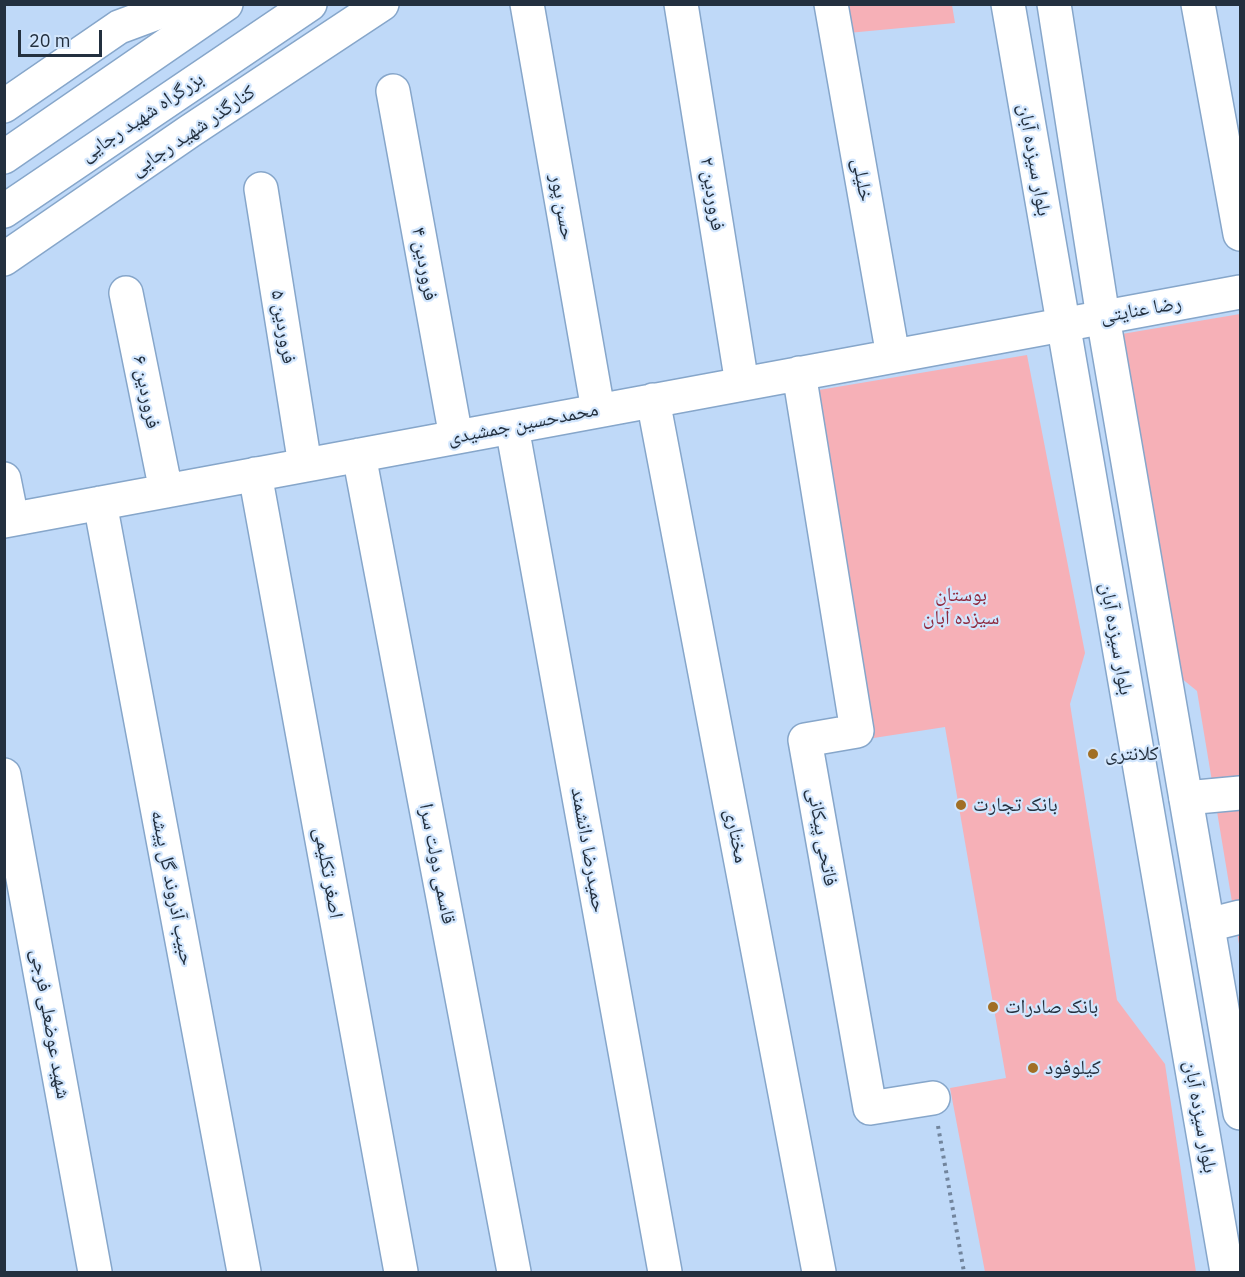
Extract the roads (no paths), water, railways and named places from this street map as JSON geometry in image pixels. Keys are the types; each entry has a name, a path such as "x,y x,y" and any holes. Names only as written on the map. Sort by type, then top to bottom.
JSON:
{"main road":[{"path":"4,106 119,27 181,4"},
{"path":"4,157 226,4"},
{"name":"بزرگراه شهید رجایی","path":"4,211 310,4"},
{"name":"کنارگذر شهید رجایی","path":"4,258 382,4"},
{"name":"حسن پور","path":"526,4 598,411"},
{"name":"فروردین ۲","path":"681,4 742,384"},
{"name":"خلیلی","path":"831,4 893,356"},
{"name":"بلوار سیزده آبان","path":"1008,4 1051,326 1227,1272"},
{"name":"بلوار سیزده آبان","path":"1054,4 1103,317 1240,1113"},
{"path":"1198,4 1240,234"},
{"name":"فروردین ۴","path":"393,92 456,437"},
{"name":"فروردین ۵","path":"261,189 305,465"},
{"name":"رضا عنایتی","path":"1051,326 1240,292"},
{"name":"فروردین ۶","path":"126,293 166,491"},
{"name":"محمدحسین جمشیدی","path":"8,520 1051,326"},
{"name":"فاتحی پیکانی","path":"799,373 857,731 805,740 870,1108 933,1098"},
{"name":"مختاری","path":"653,400 819,1272"},
{"name":"حمیدرضا دانشمند","path":"512,427 665,1272"},
{"name":"قاسمی دولت سرا","path":"359,455 515,1272"},
{"name":"اصغر تکلیمی","path":"255,474 401,1272"},
{"path":"4,478 8,520"},
{"name":"حبیب آذروند گل پیشه","path":"100,503 244,1272"},
{"name":"شهید عوضعلی فرجی","path":"4,775 95,1272"},
{"path":"1186,798 1240,793"},
{"path":"1208,925 1240,917"}],"place":[{"name":"کلانتری","path":"1093,754"},
{"name":"بانک تجارت","path":"961,805"},
{"name":"بانک صادرات","path":"993,1007"},
{"name":"کیلوفود","path":"1033,1068"}],"park label":[{"name":"بوستان سیزده آبان","path":"961,606"}]}
